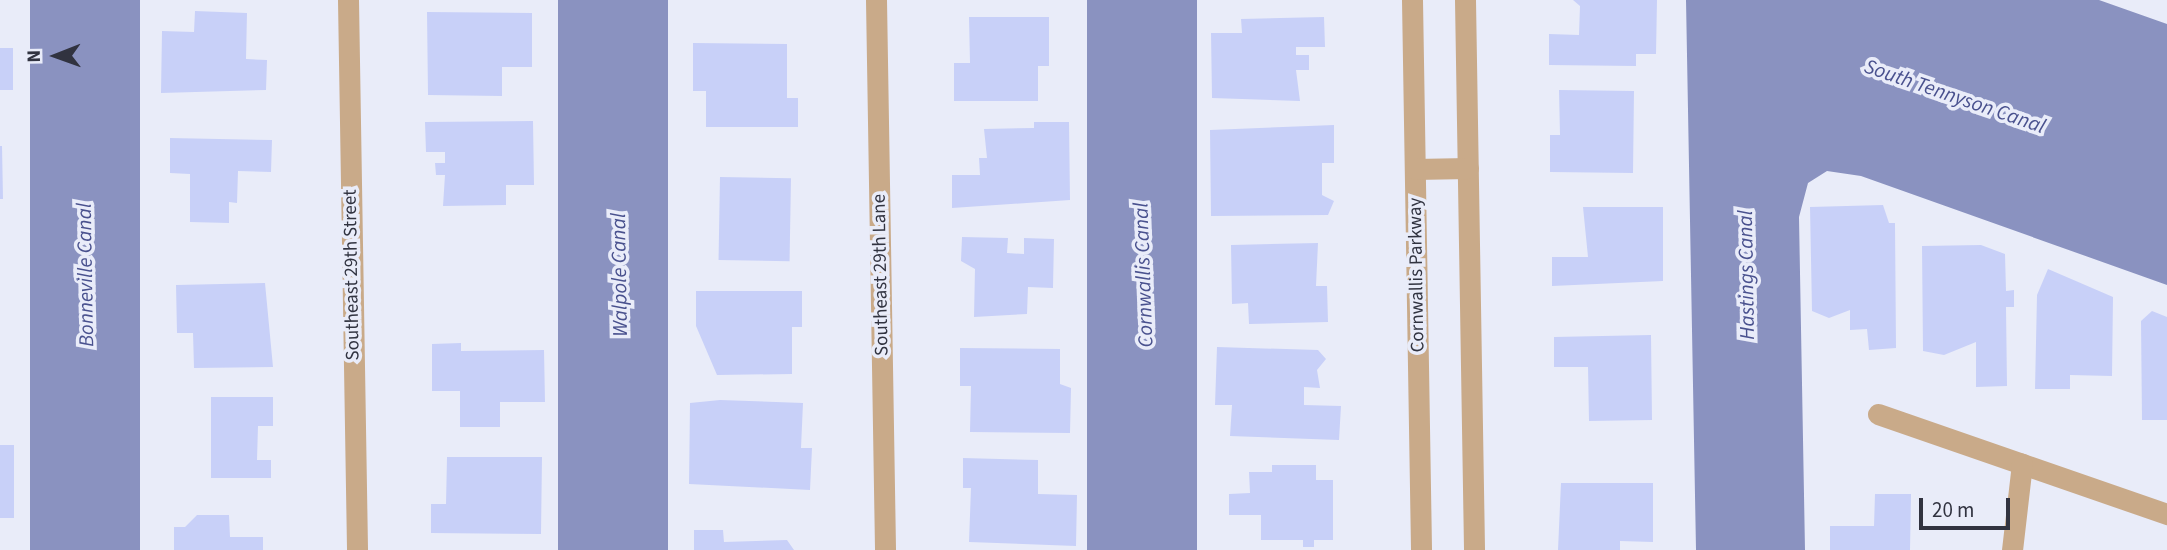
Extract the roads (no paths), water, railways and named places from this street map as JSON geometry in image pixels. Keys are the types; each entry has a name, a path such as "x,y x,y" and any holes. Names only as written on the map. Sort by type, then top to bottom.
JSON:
{"street":[{"name":"Southeast 29th Street","path":"348,0 357,550"},
{"name":"Southeast 29th Lane","path":"876,0 885,550"},
{"name":"Cornwallis Parkway","path":"1412,0 1421,550"},
{"path":"1465,0 1474,550"},
{"path":"1415,169 1468,168"},
{"path":"1878,414 2167,514"},
{"path":"2012,550 2022,464"}],"water":[{"name":"Bonneville Canal","path":"30,0 140,0 140,550 30,550"},
{"name":"Walpole Canal","path":"558,0 668,0 668,550 558,550"},
{"name":"Cornwallis Canal","path":"1087,0 1197,0 1197,550 1087,550"},
{"path":"1686,0 2099,0 2167,24 2167,285 1861,176 1827,171 1808,183 1799,217 1805,550 1696,550"}],"water label":[{"name":"South Tennyson Canal","path":"1955,96"},
{"name":"Hastings Canal","path":"1746,275"}]}
